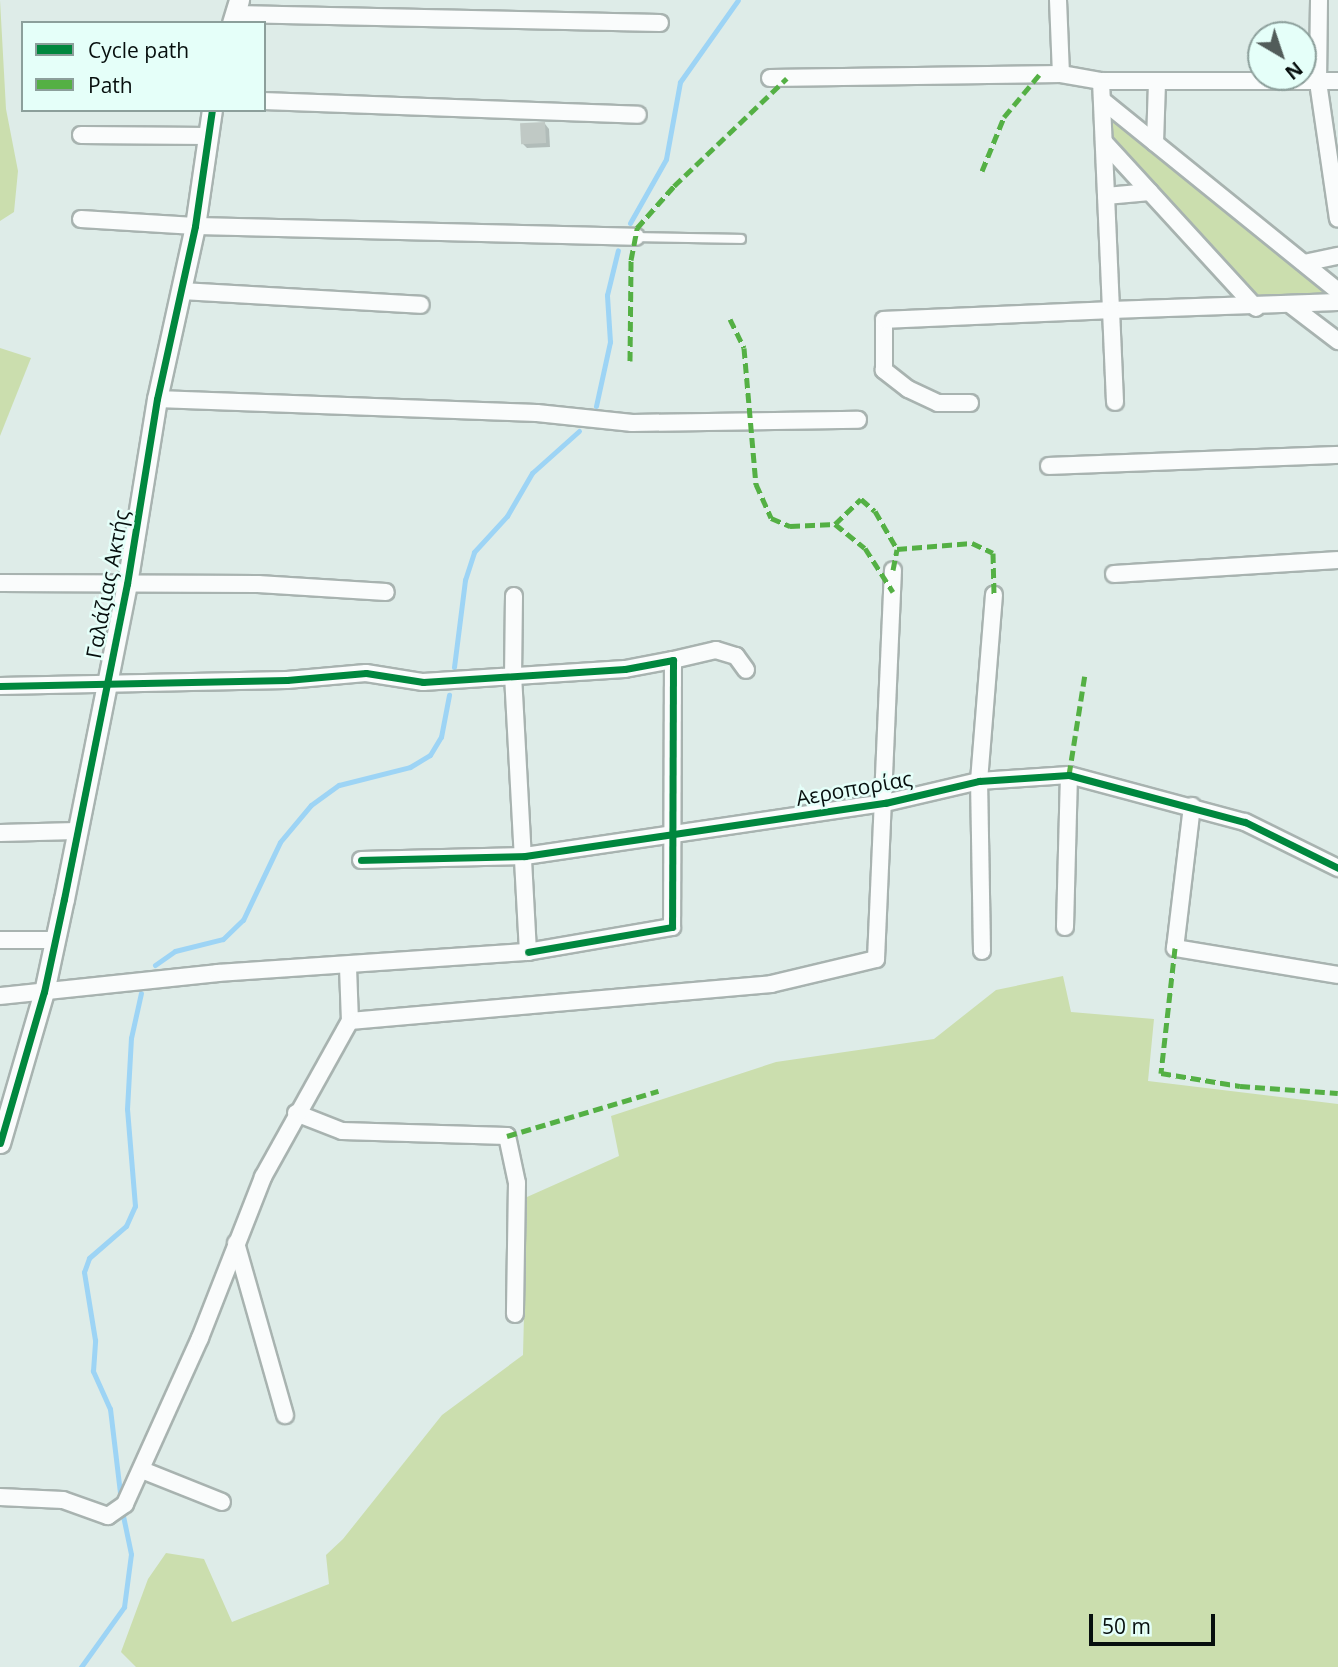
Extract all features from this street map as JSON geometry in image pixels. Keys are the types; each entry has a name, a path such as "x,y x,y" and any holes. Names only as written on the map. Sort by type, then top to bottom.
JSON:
{"street":[{"path":"1058,0 1061,74"},
{"path":"1319,0 1318,82 1338,219"},
{"path":"235,12 660,23"},
{"path":"770,78 1061,74 1101,81 1338,81"},
{"path":"1101,81 1115,402"},
{"path":"1155,143 1157,82"},
{"path":"1102,100 1338,291"},
{"path":"266,101 638,115"},
{"name":"Γαλάζιας Ακτής","path":"0,1143 44,992 55,940 127,584 157,399 195,226 212,112"},
{"path":"81,135 208,136"},
{"path":"1104,142 1256,308"},
{"path":"1106,196 1150,192"},
{"path":"81,219 195,226 636,237"},
{"path":"1304,263 1338,256"},
{"path":"181,291 421,305"},
{"path":"970,403 938,403 908,389 884,370 884,320 1111,310 1256,308 1338,302"},
{"path":"1292,306 1338,341"},
{"path":"157,399 537,413 632,423 858,419"},
{"path":"1049,466 1338,455"},
{"path":"1114,573 1338,560"},
{"path":"350,1021 771,984 876,959 885,803 893,570"},
{"path":"0,583 258,584 386,592"},
{"path":"982,951 979,781 993,594"},
{"path":"514,596 513,678 525,856 528,952"},
{"path":"0,686 105,685 366,673 422,682 513,678 673,660 716,650 736,656 746,670"},
{"path":"0,996 218,973 348,967 528,952 672,927 673,660"},
{"path":"1065,927 1069,775"},
{"name":"Αεροπορίας","path":"361,860 525,856 885,803 979,781 1069,775 1245,822 1338,868"},
{"path":"1192,806 1175,948 1338,975"},
{"path":"0,833 76,831"},
{"path":"0,940 55,940"},
{"path":"0,1497 63,1500 108,1516 125,1504 200,1338 236,1243 296,1113 350,1021 348,967"},
{"path":"296,1113 342,1131 507,1136 517,1184 515,1314"},
{"path":"236,1243 285,1415"},
{"path":"142,1470 222,1502"}],"lane":[{"path":"636,237 741,239"}],"green space":[{"path":"0,0 6,109 18,171 14,212 0,221"},
{"path":"1110,116 1334,296 1260,300 1111,140"},
{"path":"0,348 31,358 0,436"},
{"path":"1063,976 1071,1012 1154,1019 1148,1081 1338,1104 1338,1667 136,1667 121,1652 148,1579 166,1553 204,1559 232,1622 329,1584 326,1555 343,1539 442,1415 523,1355 527,1197 619,1156 611,1116 776,1062 934,1039 996,990"}],"building":[{"path":"545,122 546,143 521,144 520,123"}],"waterway":[{"path":"630,223 666,159 680,82 738,0"},
{"path":"596,406 610,342 607,295 618,250"},
{"path":"454,667 465,580 474,552 507,516 532,473 579,431"},
{"path":"155,965 175,951 223,939 243,920 280,842 311,805 339,785 410,767 430,755 441,737 449,695"},
{"path":"121,1501 110,1409 93,1371 95,1340 84,1272 89,1258 126,1226 135,1206 127,1109 131,1038 141,993"},
{"path":"81,1667 124,1607 131,1554 122,1511"}],"marked path":[{"path":"982,171 1004,117 1039,75"},
{"path":"630,361 631,260 637,228 674,186 787,78"},
{"path":"730,319 744,348 756,484 771,518 790,526 835,524 861,499 875,511 897,549 972,543 993,553 994,595"},
{"path":"835,524 865,548 893,592"},
{"path":"893,570 897,549"},
{"path":"1069,775 1085,674"},
{"path":"1175,948 1161,1073 1240,1086 1338,1093"},
{"path":"507,1136 658,1091"}],"cycle path":[{"path":"0,1143 44,992 64,899 127,584 157,399 195,226 212,112"},
{"path":"0,686 287,680 366,673 423,682 625,669 673,660 672,927 528,952"},
{"path":"361,860 525,856 885,803 979,781 1069,775 1245,822 1338,868"}]}
